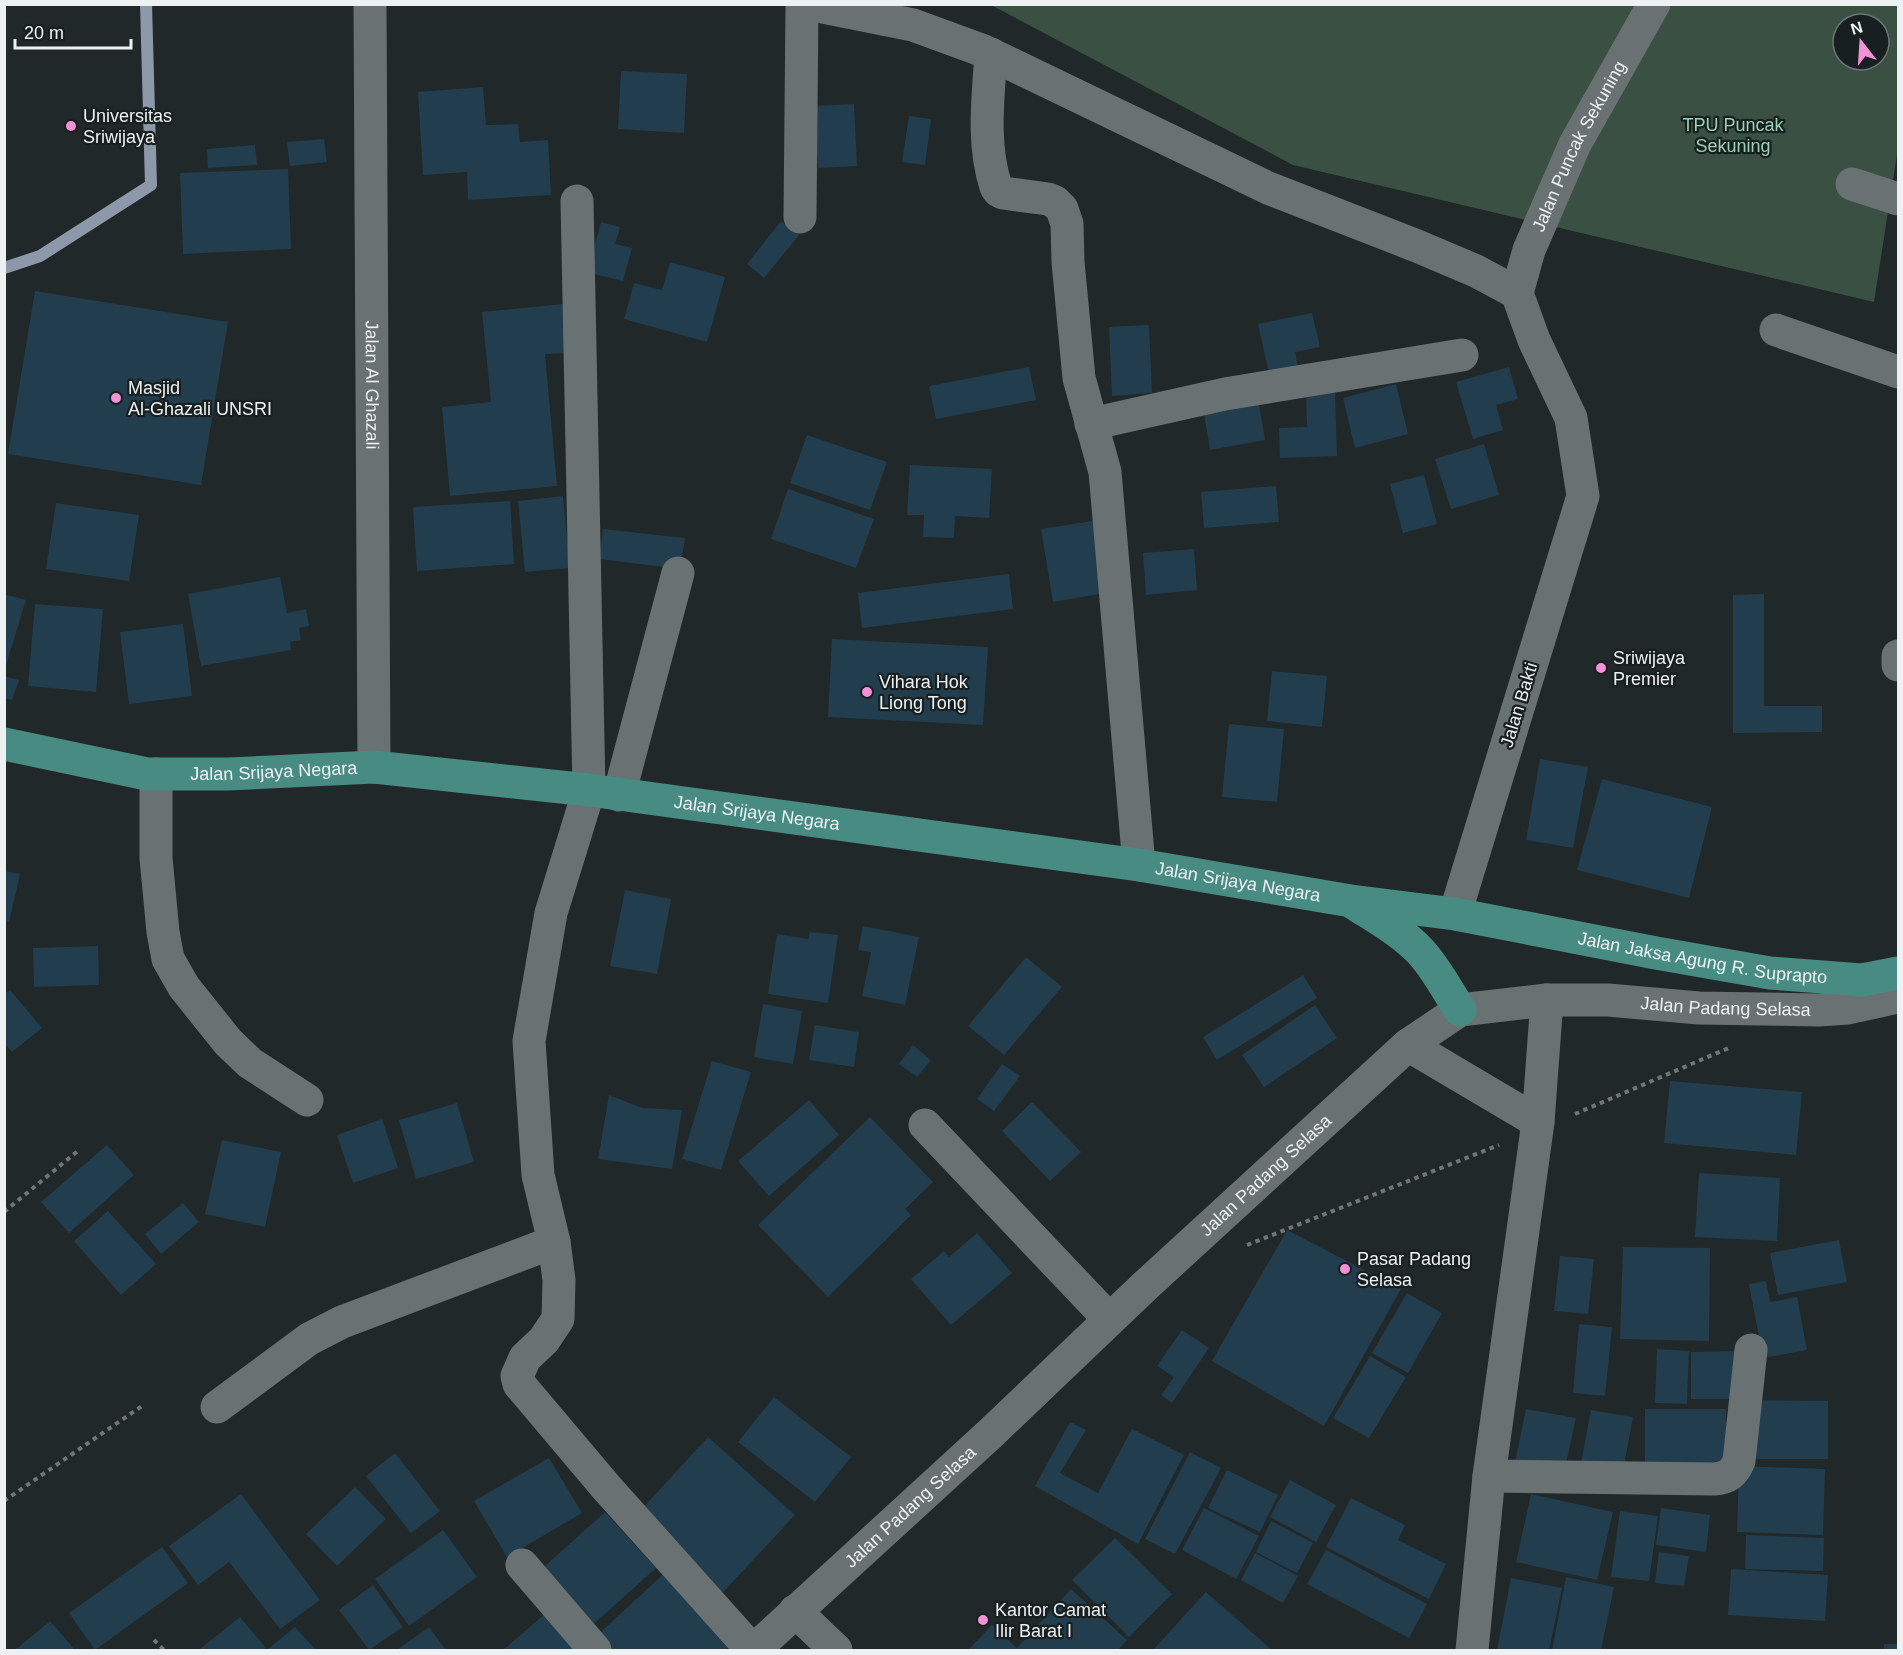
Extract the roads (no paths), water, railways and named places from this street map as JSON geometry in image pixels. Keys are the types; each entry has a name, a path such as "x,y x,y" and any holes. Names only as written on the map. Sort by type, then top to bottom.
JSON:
{"main road":[{"name":"Jalan Srijaya Negara","path":"4,744 147,774 228,774 374,767 604,793 1139,865 1351,901 1455,914 1506,925"},
{"path":"1351,901 1419,951 1436,970 1460,1010"},
{"name":"Jalan Jaksa Agung R. Suprapto","path":"1506,925 1770,973 1862,980 1899,973"}],"street":[{"name":"Jalan Al Ghazali","path":"370,4 374,767"},
{"path":"800,217 802,4"},
{"path":"808,4 913,25 991,54 1268,188 1417,246 1476,271 1517,293"},
{"name":"Jalan Puncak Sekuning","path":"1517,293 1529,250 1575,144 1654,4"},
{"path":"991,54 987,118 989,154 994,182 999,191 1055,202 1065,215 1079,378 1105,472 1139,865"},
{"path":"1852,184 1899,199"},
{"path":"577,201 604,793"},
{"name":"Jalan Bakti","path":"1455,914 1582,496 1571,418 1534,340 1517,293"},
{"path":"1776,330 1899,372"},
{"path":"1091,424 1226,394 1462,355"},
{"path":"678,573 604,793 551,913 529,1041 538,1175 554,1242 559,1280 558,1319 544,1340 525,1358 517,1372 518,1380 606,1487 753,1650"},
{"path":"1899,656 1899,665"},
{"path":"156,774 156,858 168,959 184,987 228,1042 250,1063 307,1100"},
{"name":"Jalan Padang Selasa","path":"753,1650 991,1433 1109,1319 1408,1045 1460,1010 1547,1000 1608,1000 1699,1008 1800,1010 1848,1008 1899,997"},
{"path":"1472,1650 1489,1476 1538,1122 1547,1000"},
{"path":"1408,1045 1538,1122"},
{"path":"925,1125 1109,1319"},
{"path":"217,1407 309,1339 325,1330 554,1242"},
{"path":"1489,1476 1714,1479 1726,1477 1736,1469 1739,1461 1751,1350"},
{"path":"522,1565 595,1650"},
{"path":"795,1611 836,1650"}],"waterway":[{"path":"4,268 40,256 151,185 146,4"}],"place":[{"name":"Universitas Sriwijaya","path":"71,126"},
{"name":"Masjid Al-Ghazali UNSRI","path":"116,398"},
{"name":"Sriwijaya Premier","path":"1601,668"},
{"name":"Vihara Hok Liong Tong","path":"867,692"},
{"name":"Pasar Padang Selasa","path":"1345,1269"},
{"name":"Kantor Camat Ilir Barat I","path":"983,1620"}],"park label":[{"name":"TPU Puncak Sekuning","path":"1733,135"}]}
